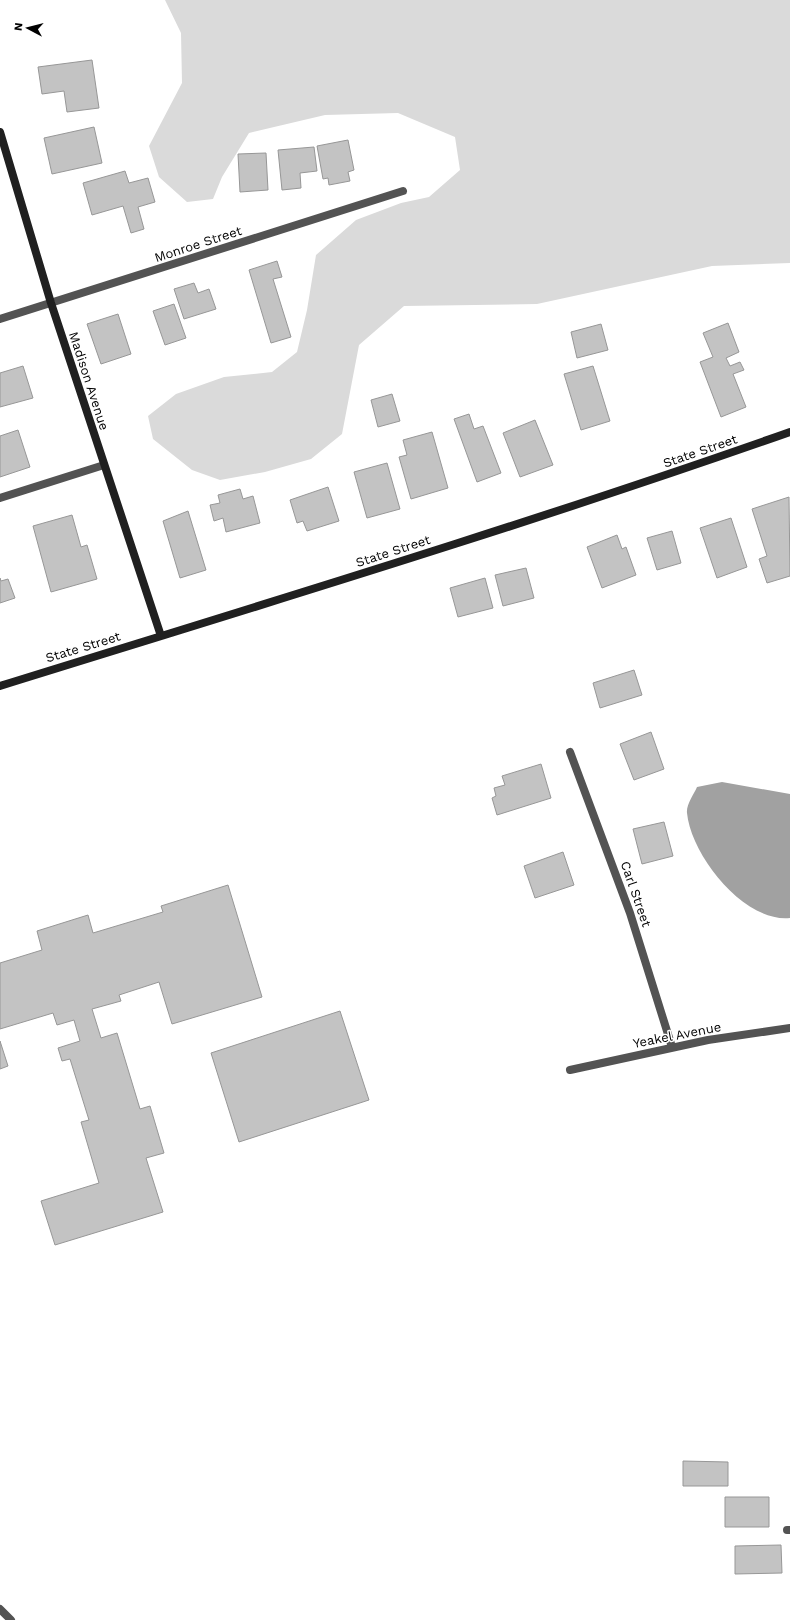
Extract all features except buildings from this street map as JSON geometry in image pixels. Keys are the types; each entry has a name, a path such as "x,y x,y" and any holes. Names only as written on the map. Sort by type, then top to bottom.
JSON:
{"street":[{"name":"Madison Avenue","path":"0,132 51,303 161,636"},
{"name":"Monroe Street","path":"0,319 403,191"},
{"name":"State Street","path":"0,686 650,481 790,432"},
{"path":"0,498 104,465"},
{"name":"Carl Street","path":"570,752 630,913 672,1047"},
{"name":"Yeakel Avenue","path":"570,1070 672,1047 790,1028"},
{"path":"0,1609 11,1620"}],"shaded area":[{"path":"165,0 790,0 790,263 712,266 537,304 404,306 359,345 342,434 311,459 265,472 220,480 192,470 153,439 148,416 176,394 224,377 272,372 297,352 307,310 316,255 356,220 401,203 429,197 460,170 455,137 398,113 325,115 249,133 222,177 213,199 187,202 159,177 149,146 182,83 181,33"},
{"path":"722,782 790,794 790,918 773,917 755,910 738,898 709,866 698,848 691,830 687,813 689,803 697,787"}]}
